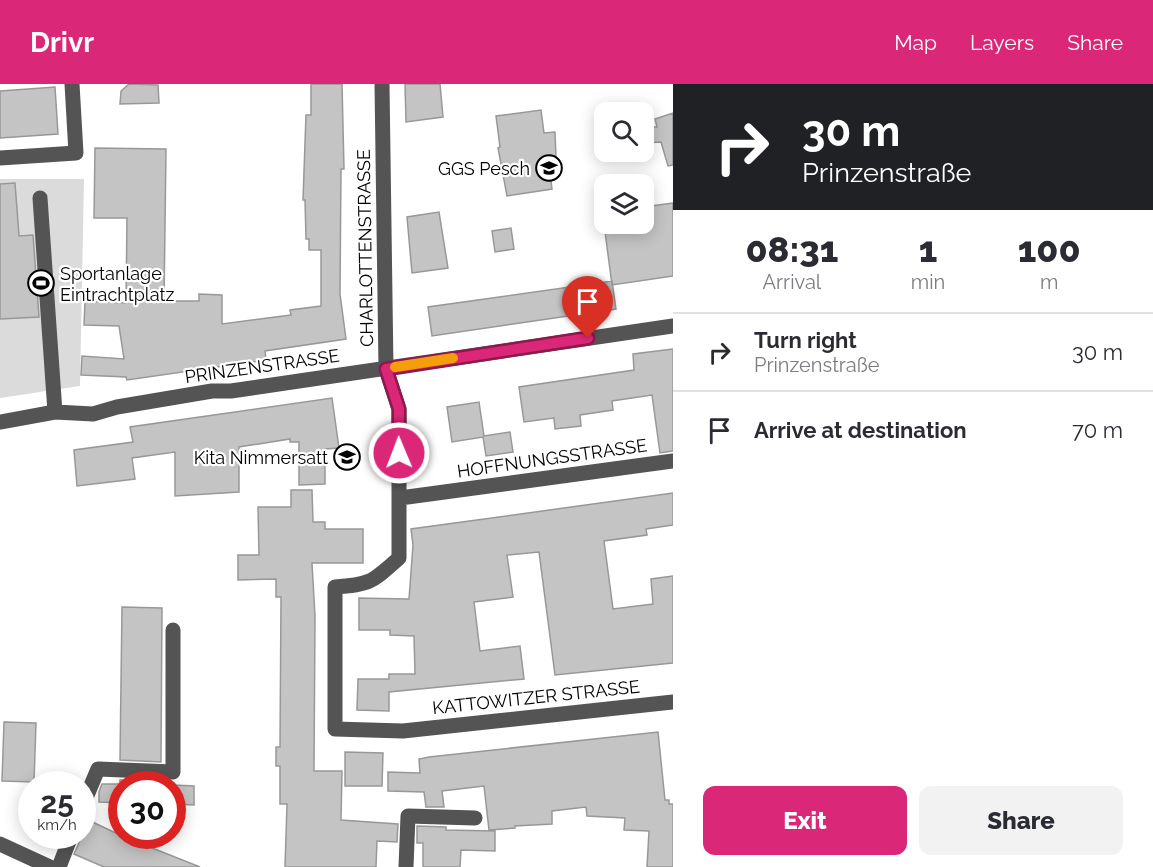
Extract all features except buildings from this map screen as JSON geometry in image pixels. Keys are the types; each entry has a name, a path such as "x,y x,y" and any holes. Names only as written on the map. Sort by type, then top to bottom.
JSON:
{"street":[{"path":"0,158 76,153 72,84"},
{"name":"CHARLOTTENSTRASSE","path":"382,84 386,369 399,409 399,558 374,581 355,586 335,587 335,729 403,731"},
{"path":"40,198 55,412"},
{"name":"PRINZENSTRASSE","path":"0,422 55,412 93,414 117,406 212,391 231,391 673,326"},
{"name":"HOFFNUNGSSTRASSE","path":"400,498 673,461"},
{"path":"96,774 98,769 173,772 173,630"},
{"name":"KATTOWITZER STRASSE","path":"403,731 673,702"},
{"path":"406,867 408,816 475,818"},
{"path":"0,844 50,867"},
{"path":"59,867 66,849"}],"shaded area":[{"name":"Sportanlage Eintrachtplatz","path":"0,179 84,179 80,386 0,398"}],"slow traffic":[{"path":"395,367 453,358"}],"place":[{"name":"GGS Pesch","path":"549,168"},
{"name":"Sportanlage Eintrachtplatz","path":"41,283"},
{"name":"Kita Nimmersatt","path":"347,457"}],"route":[{"path":"399,453 399,409 386,369 588,338"}]}
